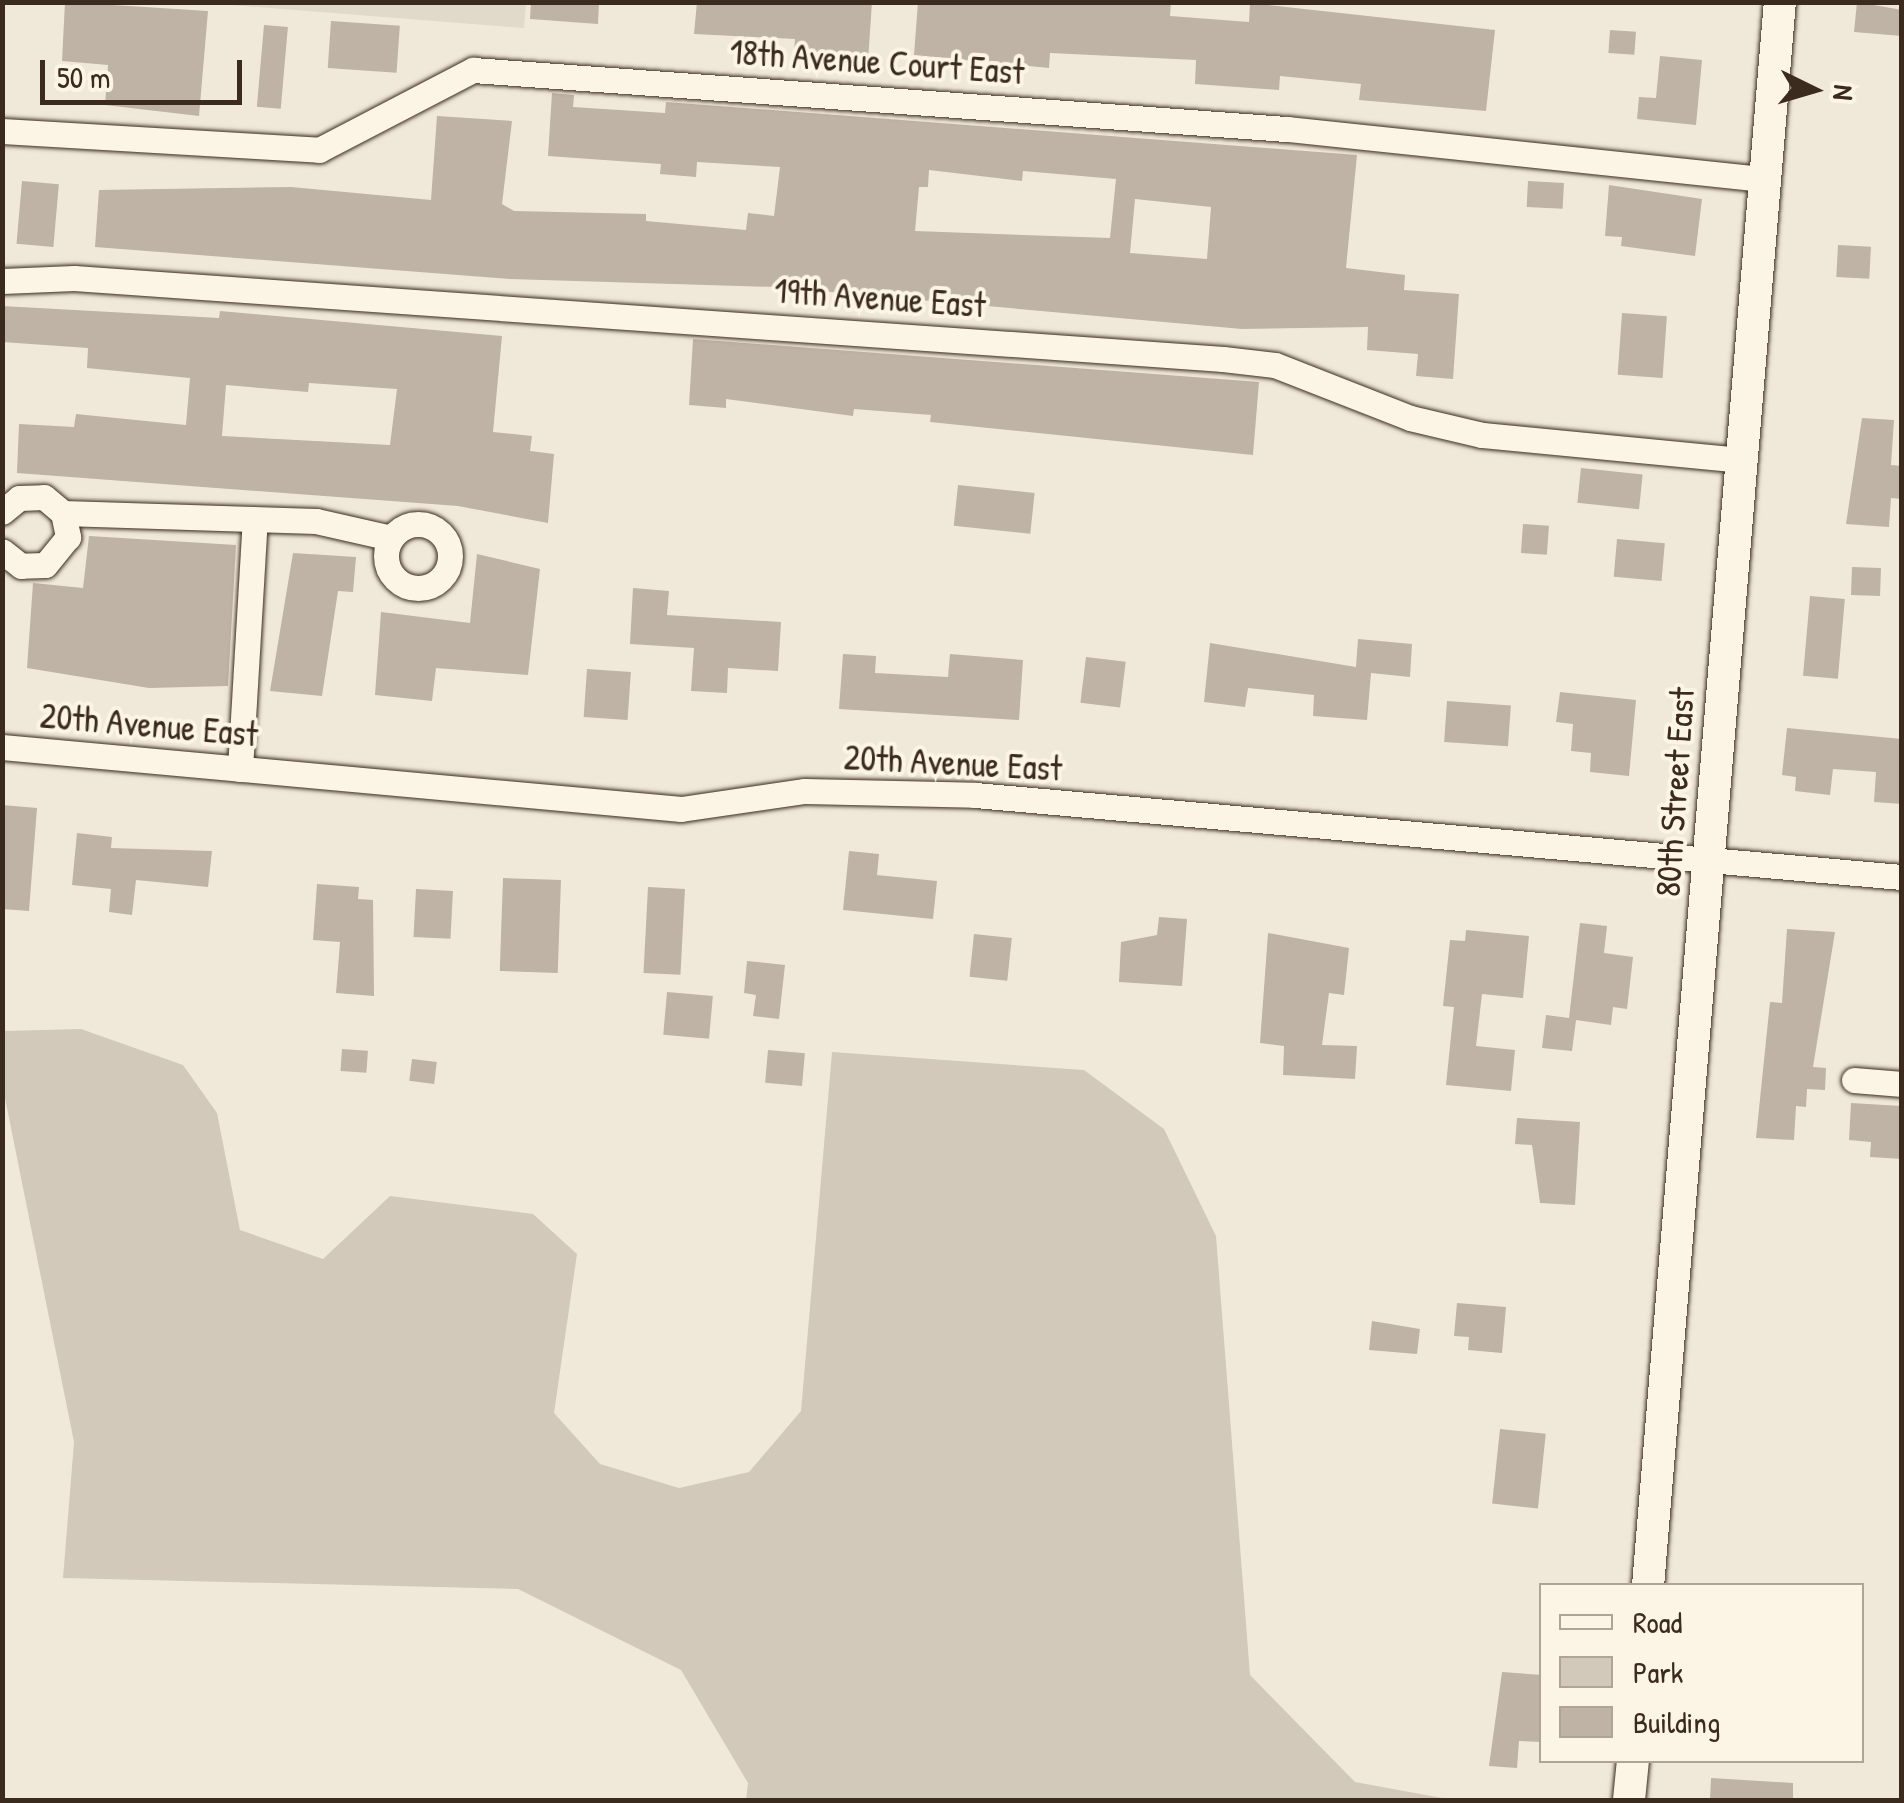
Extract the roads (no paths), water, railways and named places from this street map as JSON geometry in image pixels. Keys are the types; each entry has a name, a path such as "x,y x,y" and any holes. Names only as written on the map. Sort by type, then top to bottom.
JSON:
{"street":[{"name":"80th Street East","path":"1648,1583 1712,863 1780,2"},
{"name":"18th Avenue Court East","path":"2,132 319,150 473,70 1287,128 1765,179"},
{"name":"19th Avenue East","path":"2,281 74,278 1223,359 1275,365 1410,418 1482,435 1741,460"},
{"path":"2,512 32,496 63,513 254,519 367,528 391,538"},
{"path":"2,551 21,566 56,559 68,537 63,513"},
{"path":"240,769 254,519"},
{"name":"20th Avenue East","path":"2,747 681,809 805,791 975,795 1902,878"},
{"path":"1854,1080 1902,1084"},
{"path":"1630,1800 1633,1763"}]}
